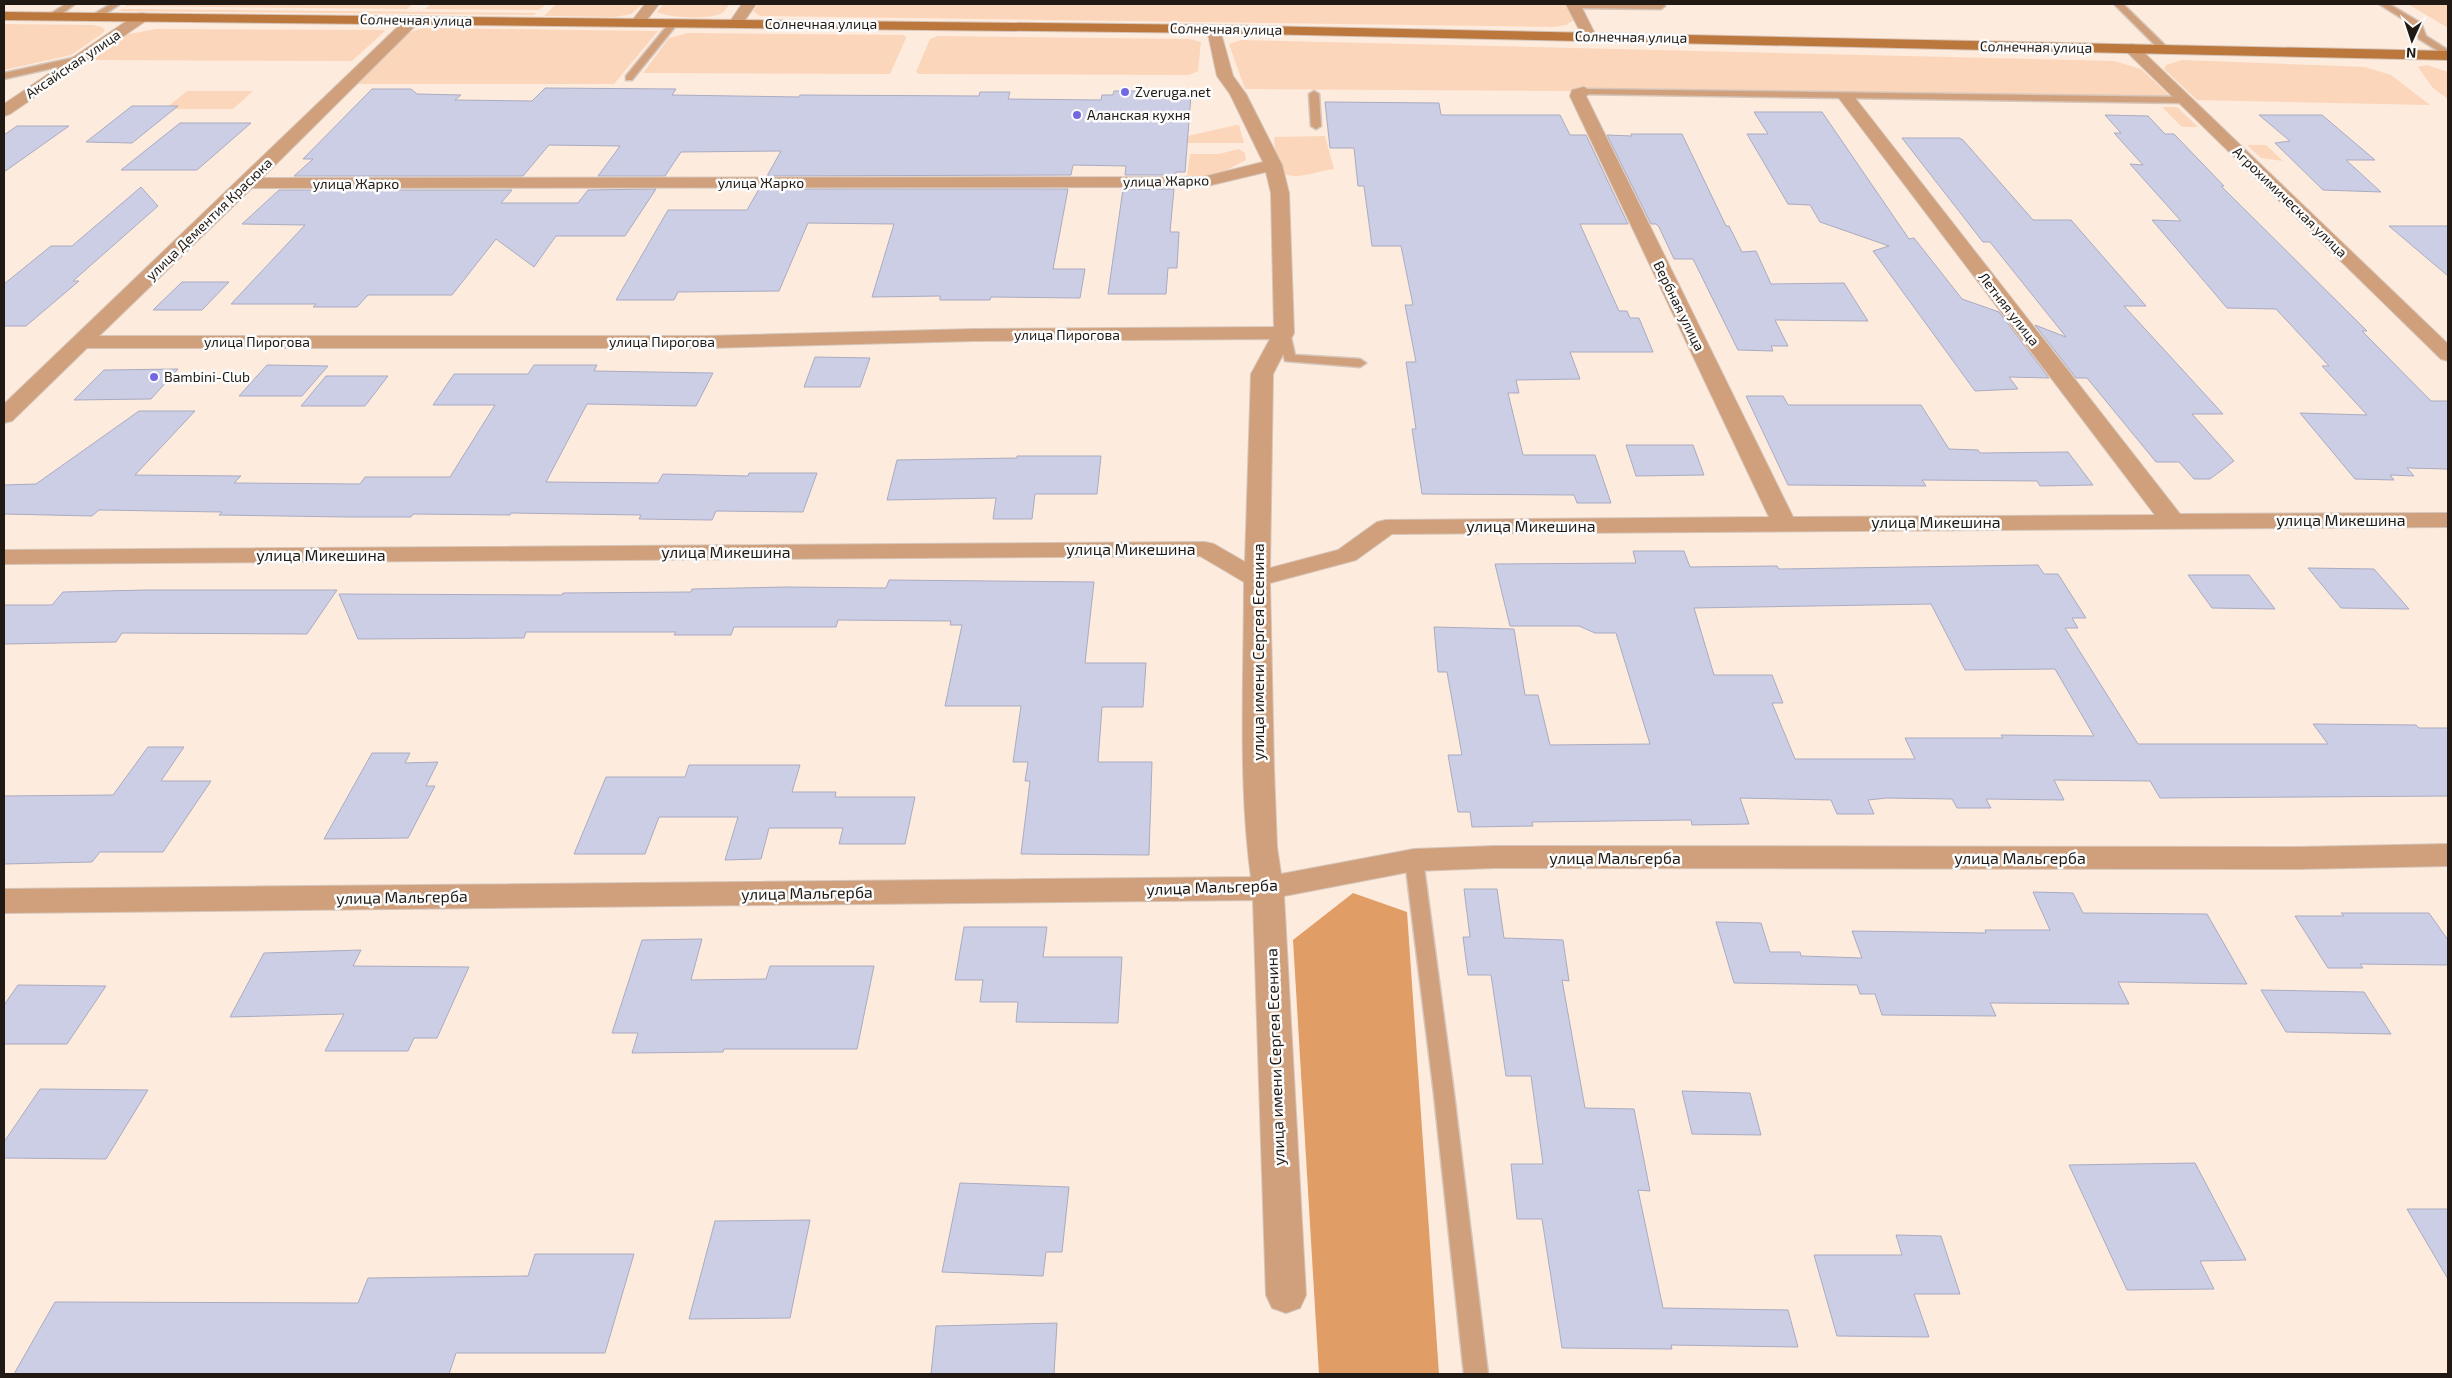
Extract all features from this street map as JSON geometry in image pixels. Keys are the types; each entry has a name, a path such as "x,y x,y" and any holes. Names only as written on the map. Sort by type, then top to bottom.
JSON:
{"main road":[{"name":"Солнечная улица","path":"4,16 1214,29 2448,55"}],"street":[{"path":"638,22 652,4"},
{"path":"736,23 749,4"},
{"path":"1574,4 1589,36"},
{"name":"Аксайская улица","path":"4,111 142,17"},
{"name":"улица Дементия Красюка","path":"4,416 247,184 373,57 413,20"},
{"name":"улица имени Сергея Есенина","path":"1214,29 1225,76 1238,94 1273,165 1280,193 1284,333 1262,374 1257,579 1259,770 1262,847 1268,888 1286,1295"},
{"name":"Агрохимическая улица","path":"2132,49 2448,356"},
{"name":"Вербная улица","path":"1584,92 1578,93 1578,96 1784,524"},
{"name":"Летняя улица","path":"1846,97 2172,521"},
{"name":"улица Жарко","path":"247,184 1203,182 1273,165"},
{"name":"улица Пирогова","path":"82,342 706,342 974,335 1284,333"},
{"name":"улица Микешина","path":"4,557 1205,549 1257,579 1347,555 1386,527 2448,520"},
{"name":"улица Мальгерба","path":"4,901 1268,888 1414,860 1494,857 2299,858 2448,855"}],"lane":[{"path":"53,16 71,4"},
{"path":"95,17 116,4"},
{"path":"1574,4 1661,6 1660,4"},
{"path":"2118,4 2165,50"},
{"path":"2383,4 2418,25 2422,37 2448,55"},
{"path":"629,78 674,23"},
{"path":"4,76 77,60"},
{"path":"1584,92 1820,94 1846,97 2184,100"},
{"path":"1314,94 1316,126"},
{"path":"1284,333 1288,358 1360,363"},
{"path":"1414,860 1444,1094 1476,1374"}],"shaded area":[{"path":"128,4 413,4 407,9 124,6"},
{"path":"431,4 546,4 539,10 425,9"},
{"path":"556,4 643,4 631,14 615,17 544,16"},
{"path":"663,4 730,4 723,12 716,15 690,17 671,16 657,12"},
{"path":"758,4 1567,4 1574,20 1566,25 1554,27 760,16 753,11"},
{"path":"2408,4 2448,4 2448,28"},
{"path":"122,9 536,13 534,15 119,11"},
{"path":"4,24 93,25 102,27 105,30 71,55 4,70"},
{"path":"424,28 658,31 614,84 353,84 407,33"},
{"path":"156,29 385,31 352,61 85,60 124,35"},
{"path":"688,33 904,35 906,38 890,74 643,73 669,38"},
{"path":"938,36 1190,39 1201,42 1198,71 1189,75 919,74 916,72 930,39"},
{"path":"1241,40 2114,61 2141,69 2172,98 1837,94 1822,91 1589,88 1571,91 1245,89 1229,44"},
{"path":"2182,60 2365,67 2391,75 2430,105 2197,100 2164,69 2166,65"},
{"path":"2427,65 2448,72 2448,99 2433,88 2418,67"},
{"path":"187,91 253,91 233,109 165,109"},
{"path":"2162,107 2177,107 2198,127 2182,127"},
{"path":"1239,125 1244,143 1187,143 1188,136"},
{"path":"1325,136 1334,169 1299,176 1285,175 1277,172 1274,137"},
{"path":"2247,145 2266,145 2283,161 2261,158"},
{"path":"1239,149 1245,153 1246,160 1219,174 1187,178 1190,154 1219,154"},
{"path":"1353,893 1407,912 1439,1374 1319,1374 1293,940"}],"building":[{"path":"545,88 676,89 672,95 799,97 800,95 979,96 980,92 1010,92 1008,99 1101,100 1102,95 1113,95 1114,91 1179,91 1179,95 1191,95 1185,172 1176,172 1176,175 1125,175 1126,166 1073,165 1071,175 767,176 781,151 681,152 665,176 598,176 620,146 549,145 523,176 294,176 313,159 303,159 372,89 411,89 417,94 461,95 455,100 532,101"},
{"path":"1325,102 1439,103 1441,115 1560,115 1570,135 1586,135 1628,224 1580,224 1619,311 1627,311 1630,318 1639,318 1653,352 1570,352 1580,379 1516,380 1519,393 1508,393 1523,455 1595,455 1611,503 1577,503 1574,495 1422,494 1412,429 1416,429 1406,362 1416,362 1405,305 1413,305 1401,246 1372,246 1364,186 1358,186 1354,148 1330,148"},
{"path":"132,106 178,106 132,143 86,142"},
{"path":"1754,112 1822,112 1909,239 1914,238 1962,299 1999,312 2049,378 2009,377 2018,389 1975,391 1873,251 1889,246 1820,222 1810,205 1788,204 1747,134 1768,134"},
{"path":"2105,115 2148,116 2165,134 2174,134 2224,186 2221,186 2367,331 2362,331 2431,401 2448,401 2448,469 2407,468 2414,476 2390,475 2394,480 2355,479 2300,413 2367,415 2322,366 2329,366 2276,309 2227,308 2152,220 2181,221 2130,164 2143,165 2114,133 2121,133"},
{"path":"2259,115 2322,115 2375,160 2346,160 2381,192 2323,190 2275,143 2290,141"},
{"path":"180,123 251,123 197,170 121,170"},
{"path":"17,126 69,126 4,172 4,135"},
{"path":"1631,134 1682,134 1726,226 1729,226 1742,252 1756,251 1771,284 1844,283 1868,321 1775,320 1788,346 1771,346 1773,351 1738,350 1693,259 1674,259 1659,227 1656,224 1651,224 1607,135 1632,136"},
{"path":"1902,138 1959,138 1963,140 2033,220 2071,220 2146,306 2124,306 2223,414 2192,414 2234,461 2210,479 2194,479 2179,462 2156,462 2087,378 2076,378 2035,325 2066,337 1990,242 1983,242"},
{"path":"141,187 158,206 73,281 79,281 26,326 4,326 4,284 51,246 72,246"},
{"path":"656,189 625,236 556,236 534,267 496,239 452,295 368,295 357,307 313,307 316,304 231,304 305,225 242,224 279,190 512,190 501,203 578,203 588,190"},
{"path":"759,189 1068,189 1053,269 1085,269 1080,298 991,297 990,300 940,300 940,296 872,297 894,224 808,223 779,291 678,292 674,300 616,300 668,210 747,210"},
{"path":"1123,189 1174,189 1170,232 1179,232 1177,268 1168,268 1166,294 1108,294"},
{"path":"2389,226 2448,226 2448,276"},
{"path":"182,282 229,282 202,310 153,310"},
{"path":"815,357 870,358 860,387 804,387"},
{"path":"267,365 328,366 302,396 239,396"},
{"path":"534,365 597,365 594,371 713,373 696,406 587,404 546,482 658,483 663,474 748,476 749,473 817,473 803,512 716,511 712,520 639,519 641,515 511,513 510,515 413,514 411,517 346,517 219,515 222,512 99,510 92,516 4,514 4,485 36,484 139,411 195,411 135,475 241,476 234,483 360,484 365,477 450,477 495,405 433,405 454,374 528,374"},
{"path":"178,369 151,399 74,400 104,370"},
{"path":"326,376 388,376 365,406 301,406"},
{"path":"1746,396 1783,396 1788,405 1921,405 1949,449 1978,450 1980,453 2068,452 2093,485 2040,486 2037,481 1922,480 1926,486 1788,485"},
{"path":"1626,445 1693,445 1704,475 1636,476"},
{"path":"1017,456 1101,456 1097,494 1035,494 1032,519 993,519 996,498 887,500 897,460 1017,458"},
{"path":"1633,551 1684,551 1690,567 1777,566 1779,569 2038,565 2044,574 2058,574 2086,618 2072,618 2078,628 2065,628 2138,744 2328,744 2313,724 2416,725 2419,728 2448,728 2448,796 2160,798 2150,781 2054,780 2064,800 1986,799 1991,808 1957,808 1952,799 1887,798 1868,800 1874,814 1837,814 1831,800 1740,798 1749,824 1692,825 1691,820 1532,822 1533,826 1472,827 1470,812 1458,812 1448,755 1462,755 1447,672 1438,672 1434,627 1514,629 1525,695 1538,695 1550,745 1650,744 1616,633 1595,633 1579,626 1510,626 1495,564 1636,563","holes":["1931,604 1965,670 2055,669 2094,736 2001,735 2003,738 1905,738 1915,759 1795,759 1772,703 1783,703 1772,675 1714,675 1694,608"]},
{"path":"2308,568 2374,569 2409,609 2341,608"},
{"path":"2188,575 2249,575 2275,609 2212,608"},
{"path":"889,580 1094,582 1085,663 1146,663 1143,707 1102,707 1098,762 1152,762 1149,855 1021,854 1030,781 1025,781 1028,762 1013,762 1021,706 945,706 962,625 950,625 951,621 838,620 836,627 734,627 731,635 674,635 676,632 526,632 524,638 358,639 339,594 562,595 563,593 691,592 692,589 786,587 886,588"},
{"path":"337,590 307,634 122,633 116,642 4,644 4,605 52,605 63,592"},
{"path":"148,747 184,747 161,781 211,781 163,852 100,852 92,862 4,864 4,796 113,795"},
{"path":"372,753 410,753 405,763 438,762 426,786 435,786 408,838 324,839"},
{"path":"689,765 800,765 792,792 836,792 835,797 915,797 905,844 839,844 843,828 769,828 761,859 725,860 738,817 659,817 645,854 574,854 606,777 685,777"},
{"path":"1464,889 1497,889 1504,938 1563,940 1569,981 1562,980 1585,1108 1634,1109 1650,1191 1638,1190 1663,1308 1788,1310 1798,1347 1671,1345 1672,1349 1562,1348 1542,1219 1517,1219 1511,1164 1543,1164 1531,1076 1506,1076 1491,975 1468,975 1463,937 1470,937"},
{"path":"2033,892 2073,893 2083,913 2207,914 2247,984 2118,982 2129,1004 1990,1003 1996,1016 1882,1015 1875,994 1860,994 1857,985 1734,983 1716,922 1761,923 1770,952 1800,952 1801,956 1862,958 1852,931 1986,933 1985,930 2050,930"},
{"path":"2341,913 2429,913 2448,940 2448,965 2360,964 2363,968 2328,968 2295,916 2344,916"},
{"path":"964,927 1047,927 1043,957 1122,957 1118,1023 1016,1022 1018,1002 980,1002 983,980 955,980"},
{"path":"702,939 691,980 766,979 770,966 874,966 857,1049 724,1049 723,1052 632,1053 638,1033 612,1033 642,940"},
{"path":"361,950 353,966 469,967 437,1038 414,1038 408,1051 325,1051 344,1014 230,1017 264,953"},
{"path":"18,985 106,986 67,1044 4,1044 4,1005"},
{"path":"2261,990 2364,992 2391,1034 2286,1032"},
{"path":"40,1089 148,1090 106,1159 4,1158 4,1142"},
{"path":"1682,1091 1750,1093 1761,1135 1692,1134"},
{"path":"2195,1163 2246,1260 2200,1261 2214,1289 2127,1290 2069,1165"},
{"path":"960,1183 1069,1187 1062,1252 1046,1252 1043,1276 942,1272"},
{"path":"2407,1209 2448,1209 2448,1279"},
{"path":"810,1220 790,1318 689,1319 715,1221"},
{"path":"1896,1235 1941,1236 1960,1294 1914,1294 1929,1337 1837,1336 1814,1255 1902,1255"},
{"path":"535,1254 634,1254 605,1353 456,1353 449,1374 14,1374 55,1302 358,1303 368,1278 528,1276"},
{"path":"1057,1323 1054,1374 931,1374 936,1326"}],"place":[{"name":"Zveruga.net","path":"1125,92"},
{"name":"Аланская кухня","path":"1077,115"},
{"name":"Bambini-Club","path":"154,377"}]}
